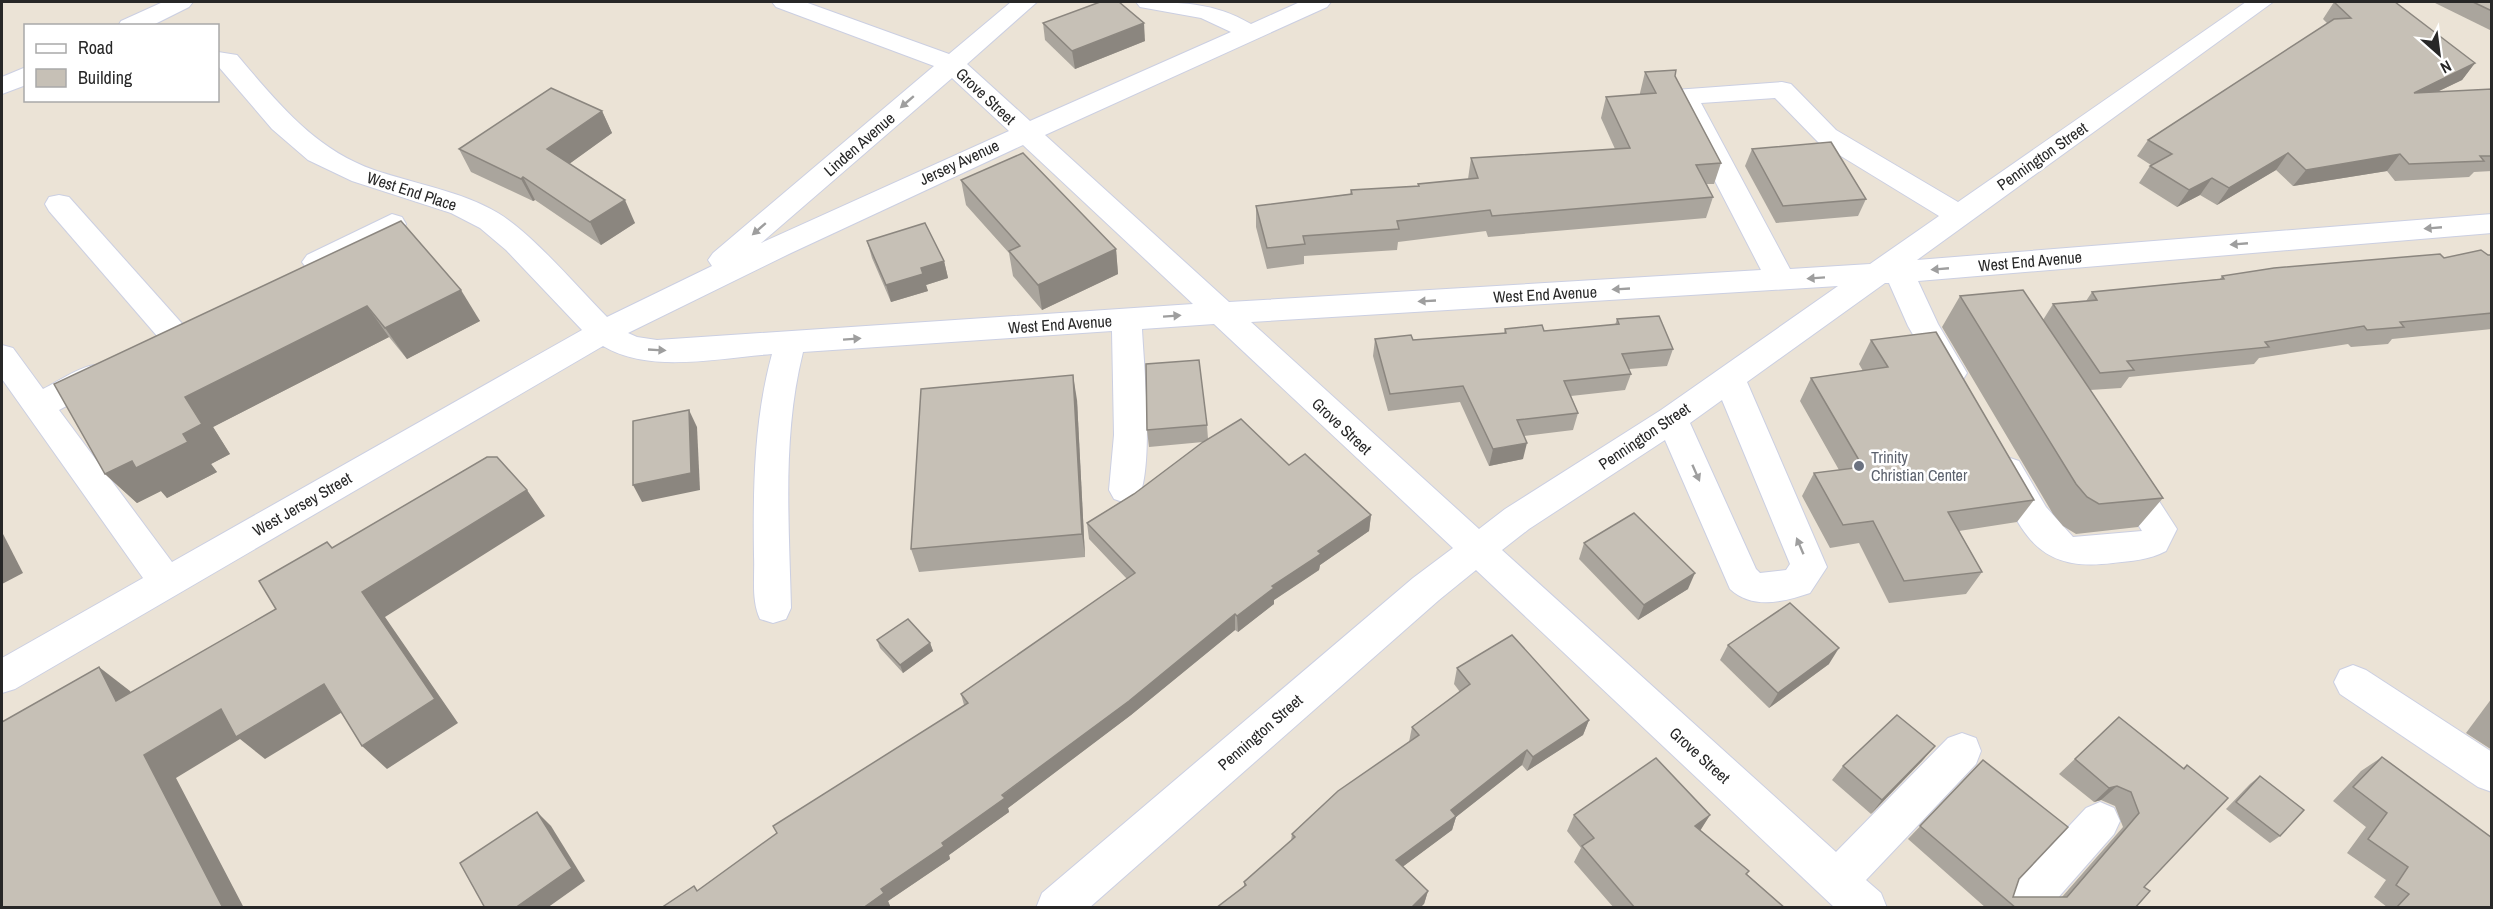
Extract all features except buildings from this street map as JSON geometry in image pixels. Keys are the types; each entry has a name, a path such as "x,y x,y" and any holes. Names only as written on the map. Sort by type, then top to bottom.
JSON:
{"street":[{"path":"134,24 181,2"},
{"name":"Grove Street","path":"784,2 952,64 1857,900"},
{"name":"Linden Avenue","path":"692,287 1025,2"},
{"path":"1148,2 1206,12 1224,18 1249,33"},
{"name":"Jersey Avenue","path":"603,332 692,287 1024,132 1319,2"},
{"name":"Pennington Street","path":"1057,908 1426,589 1517,519 1672,419 1887,273 1958,215 2261,2"},
{"name":"West End Place","path":"219,59 228,60 281,123 318,154 362,175 461,206 490,221 516,243 603,332"},
{"path":"2,86 24,76"},
{"path":"1781,280 1684,96 1782,90 1827,136 1958,215"},
{"path":"59,204 174,336"},
{"name":"West End Avenue","path":"603,332 630,348 657,351 790,344 1220,313 1887,273 2492,223"},
{"path":"288,277 392,224"},
{"path":"1985,265 2005,294"},
{"path":"1887,273 1923,326 1964,396"},
{"path":"1126,490 1130,435 1127,320"},
{"name":"West Jersey Street","path":"2,677 603,332"},
{"path":"773,608 771,470 782,368 790,344"},
{"path":"2,356 166,582"},
{"path":"38,406 122,363"},
{"path":"1672,419 1743,579 1754,588 1765,589 1797,582 1809,567 1730,378"},
{"path":"1993,445 2039,525 2050,538 2070,551 2146,545 2154,541 2160,529 2108,451"},
{"path":"2353,682 2492,774"},
{"path":"1857,900 1962,751"},
{"path":"2021,908 2100,821"}],"place":[{"name":"Trinity Christian Center","path":"1859,466"}]}
